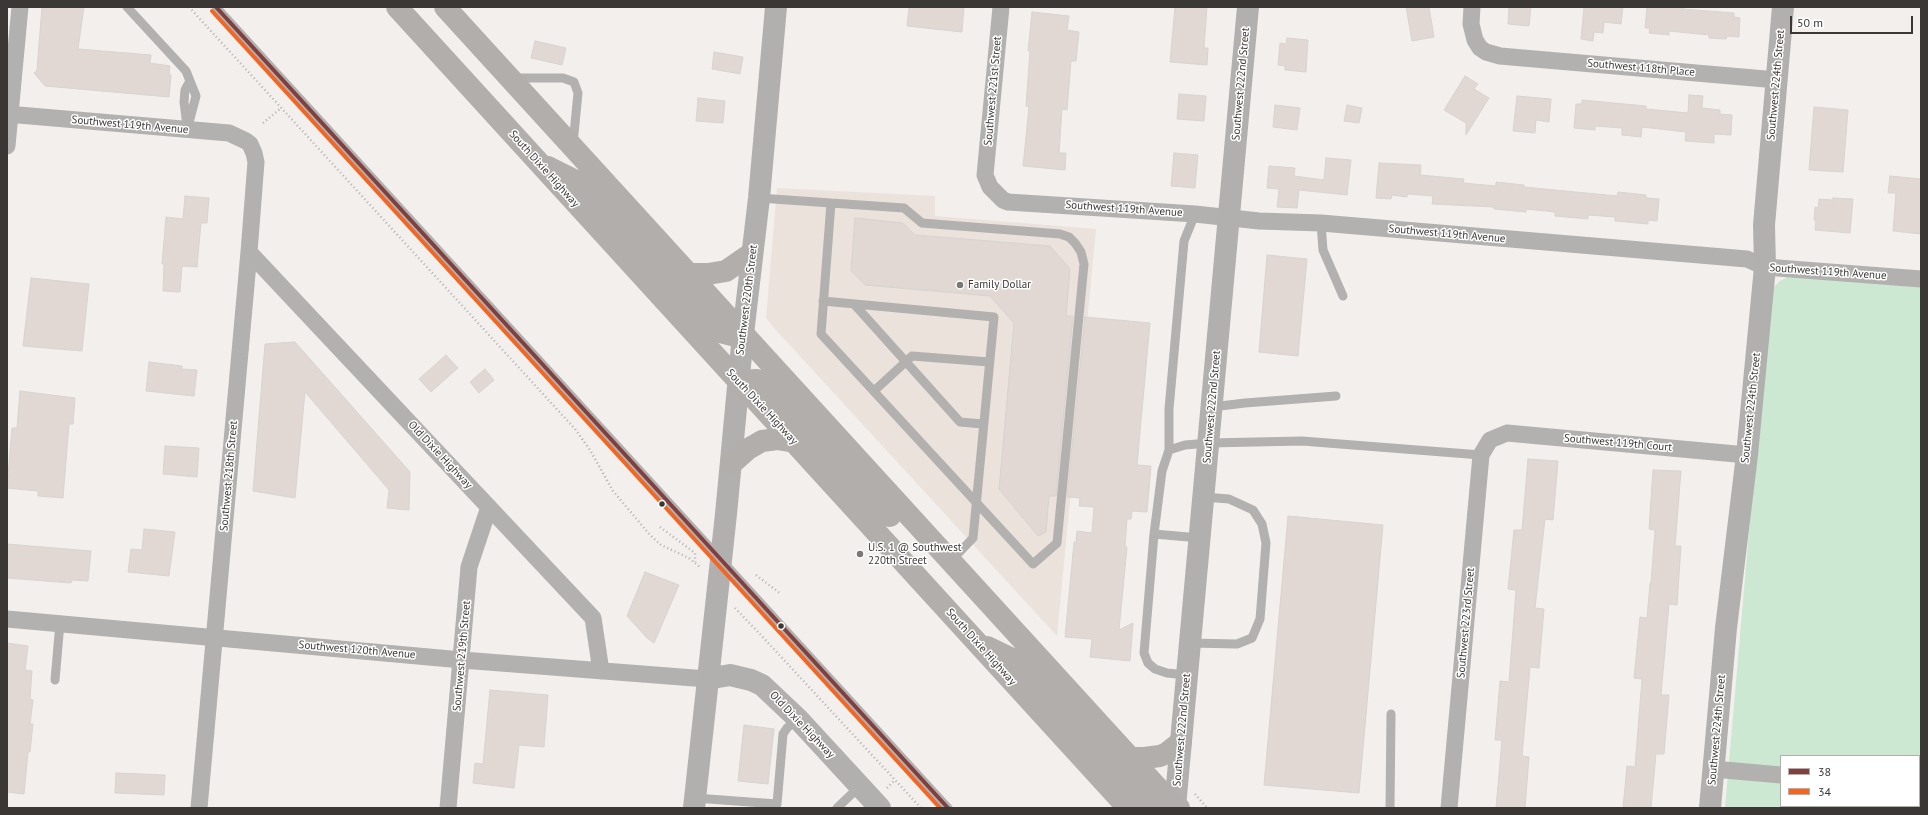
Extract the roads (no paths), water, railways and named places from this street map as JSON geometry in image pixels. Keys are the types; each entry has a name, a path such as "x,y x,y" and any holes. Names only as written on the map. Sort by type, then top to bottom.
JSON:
{"highway":[{"name":"South Dixie Highway","path":"397,7 1128,808"},
{"path":"445,7 1176,808"},
{"path":"538,162 576,181 708,326 730,335 743,334"},
{"path":"689,274 708,274 726,270 752,253"},
{"path":"738,381 757,380 772,390 913,542 951,561"},
{"path":"731,464 748,449 762,441 777,440 795,442"},
{"path":"978,644 1014,660 1140,798 1152,805 1176,808"},
{"path":"1131,758 1160,756 1167,753 1181,742"}],"street":[{"path":"7,146 8,114 20,7"},
{"name":"Southwest 220th Street","path":"694,803 707,679 713,567 731,464 738,381 759,198 776,7"},
{"name":"Southwest 221st Street","path":"985,175 1001,7"},
{"name":"Southwest 222nd Street","path":"1176,808 1248,7"},
{"name":"Southwest 118th Place","path":"1472,7 1471,24 1475,40 1480,48 1486,52 1506,57 1776,80"},
{"name":"Southwest 224th Street","path":"1710,808 1726,628 1747,455 1764,268 1764,225 1783,7"},
{"name":"Southwest 119th Avenue","path":"8,114 236,135 250,144"},
{"name":"Southwest 218th Street","path":"199,808 216,637 256,162 250,144"},
{"name":"Southwest 119th Avenue","path":"985,175 990,187 1003,200 1008,202 1195,214 1259,221 1321,223 1746,259 1764,268 1921,279"},
{"name":"Old Dixie Highway","path":"249,252 593,618 600,671"},
{"name":"Southwest 119th Court","path":"1490,440 1506,433 1747,455"},
{"name":"Southwest 223rd Street","path":"1449,808 1481,455 1490,440"},
{"name":"Southwest 219th Street","path":"448,808 469,567 489,507"},
{"name":"Southwest 120th Avenue","path":"7,619 462,660 707,679"},
{"name":"Old Dixie Highway","path":"707,679 730,675 751,680 766,689 798,719 860,786 882,799"},
{"path":"1714,769 1780,775"}],"lane":[{"path":"127,7 186,71 190,81 185,90 184,102 187,130"},
{"path":"216,7 713,567 948,808"},
{"path":"510,78 563,78 574,82 578,93 573,147"},
{"path":"759,198 904,208 922,223 1060,234 1069,237 1081,252 1084,264 1057,543 1033,564 821,334 831,203"},
{"path":"1187,675 1167,673 1155,668 1148,663 1144,653 1154,534 1162,471 1170,450 1169,410 1184,241 1195,214"},
{"path":"1321,223 1323,250 1343,296"},
{"path":"824,302 994,317 973,538 951,561"},
{"path":"854,304 960,422 983,424"},
{"path":"874,391 912,356 989,362"},
{"path":"1212,407 1336,396"},
{"path":"1170,450 1185,445 1209,443 1302,441 1481,455"},
{"path":"1190,643 1237,644 1252,638 1260,619 1266,543 1262,524 1253,510 1229,499 1204,497"},
{"path":"1154,534 1200,538"},
{"path":"55,680 60,623"},
{"path":"1390,808 1391,714"},
{"path":"694,803 777,804 783,734 787,728 798,719"},
{"path":"837,808 860,786"}],"place":[{"name":"Family Dollar","path":"960,285"},
{"name":"U.S. 1 @ Southwest 220th Street","path":"860,554"}]}
